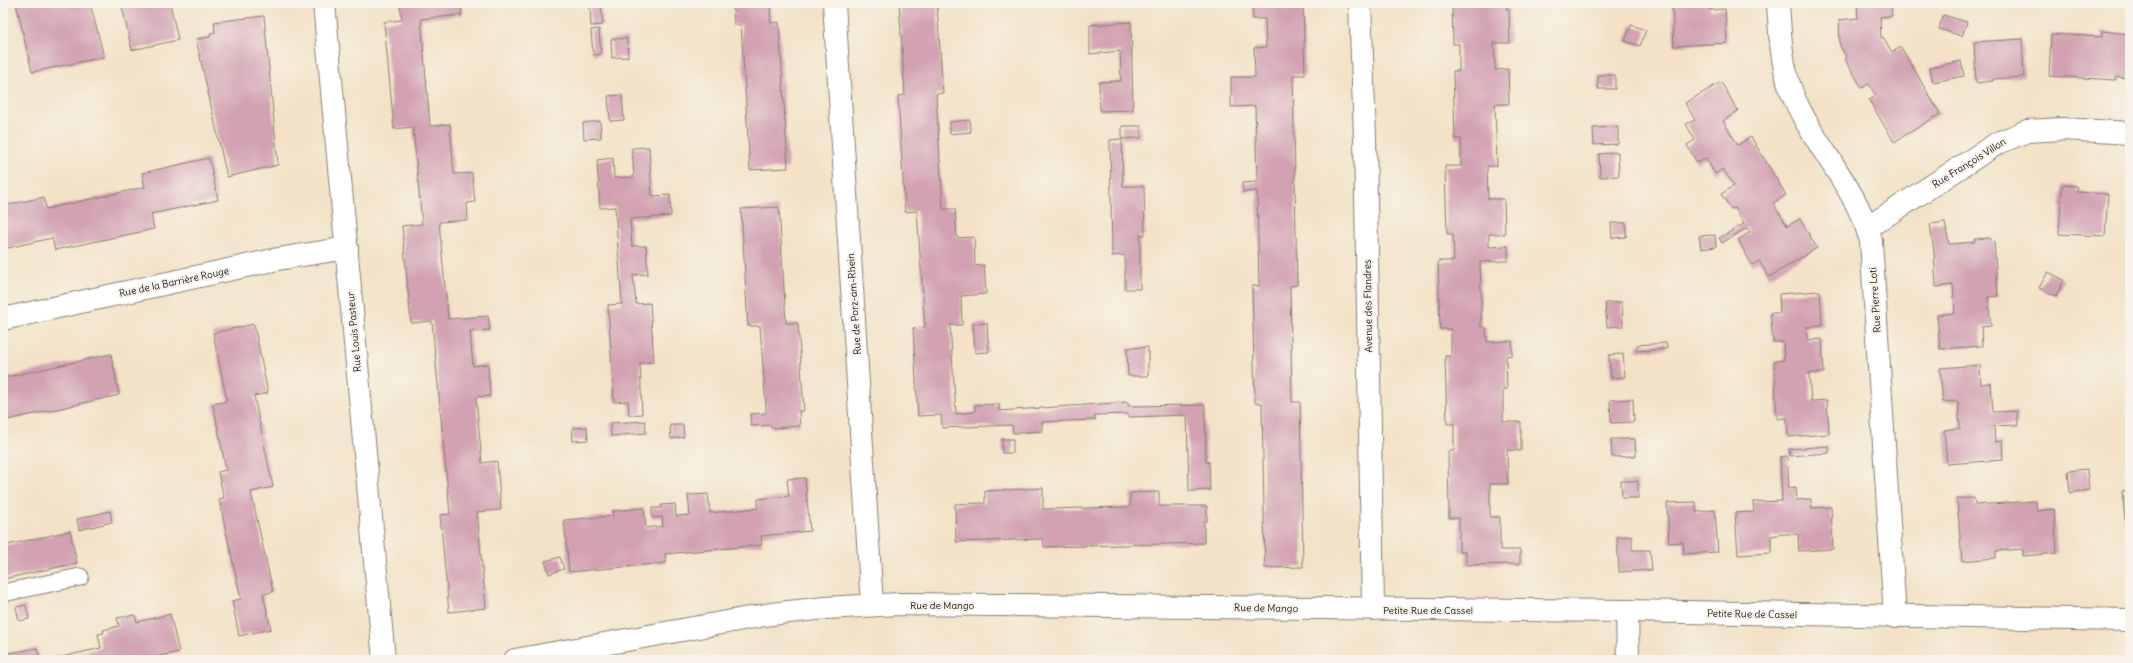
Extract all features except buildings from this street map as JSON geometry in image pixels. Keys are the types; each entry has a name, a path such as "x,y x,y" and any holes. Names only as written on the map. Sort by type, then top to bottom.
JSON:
{"street":[{"name":"Rue Louis Pasteur","path":"324,3 384,660"},
{"name":"Rue de Porz-am-Rhein","path":"834,3 872,605"},
{"name":"Avenue des Flandres","path":"1360,3 1365,144 1373,609"},
{"name":"Rue Pierre Loti","path":"1778,3 1783,61 1793,94 1799,109 1859,209 1867,228 1872,256 1895,617"},
{"name":"Rue François Villon","path":"1867,228 1996,144 2027,131 2063,129 2130,133"},
{"name":"Rue de la Barrière Rouge","path":"3,319 278,259 346,248"},
{"name":"Rue de Mango","path":"515,660 771,614 872,605 932,604 1373,609"},
{"name":"Petite Rue de Cassel","path":"1373,609 1627,611 1895,617 2130,620"},
{"path":"1627,611 1628,660"}],"lane":[{"path":"3,593 80,576"}]}
